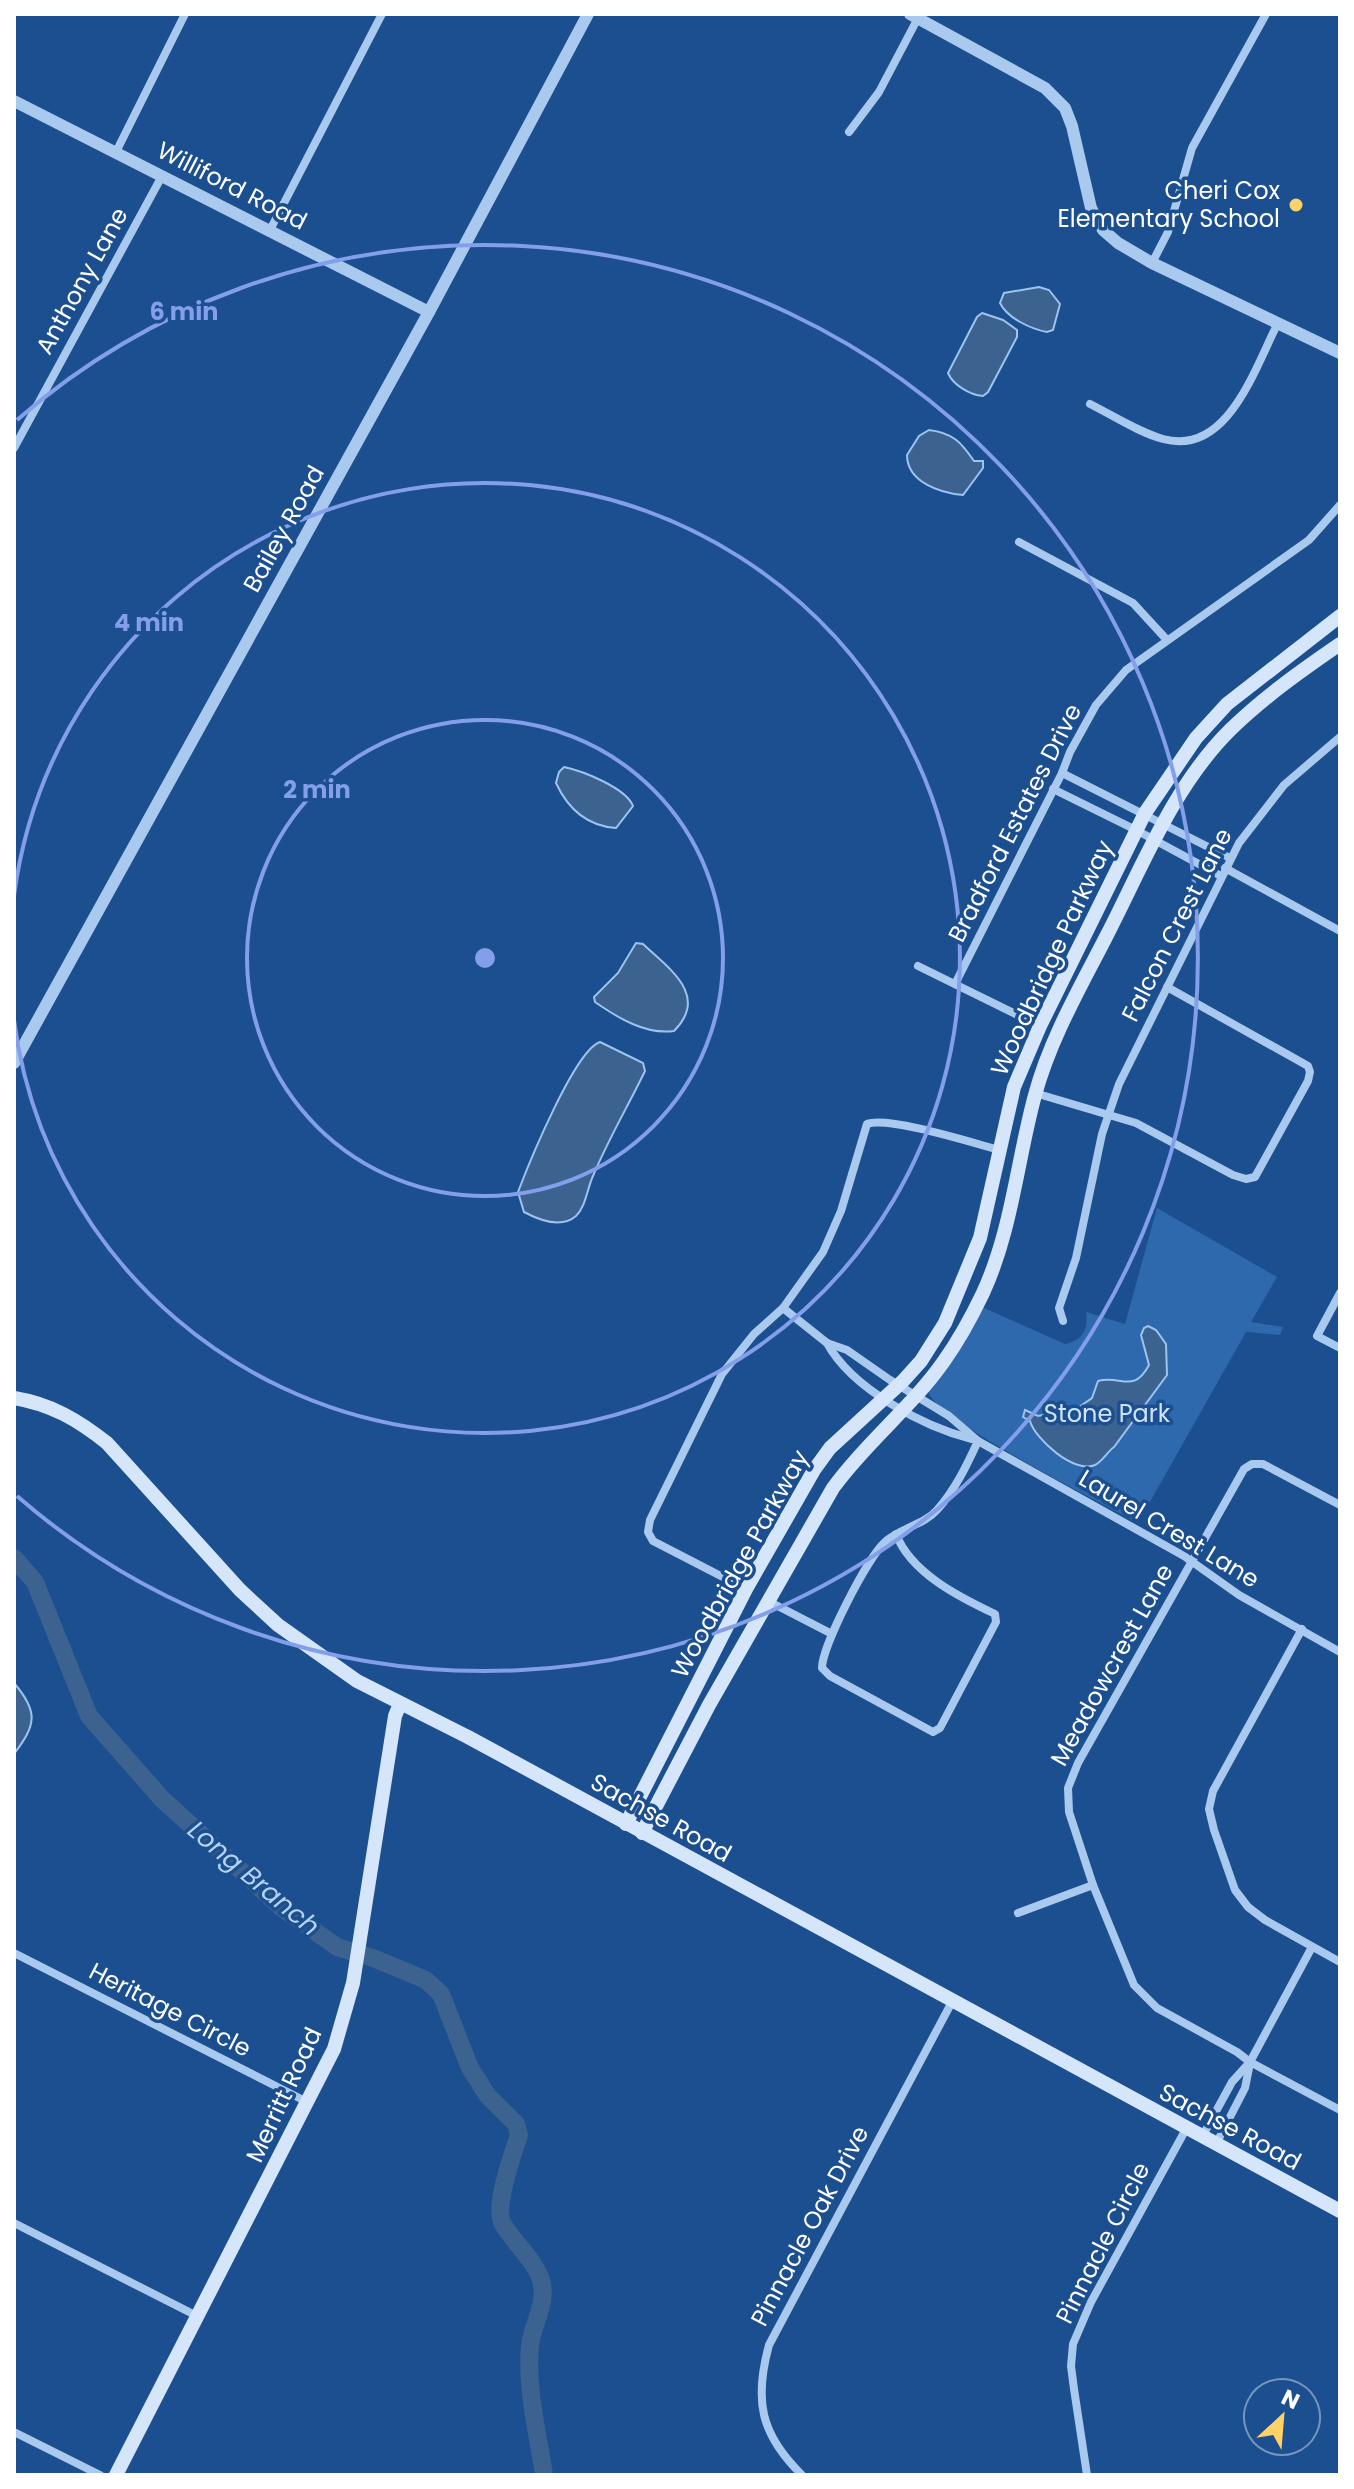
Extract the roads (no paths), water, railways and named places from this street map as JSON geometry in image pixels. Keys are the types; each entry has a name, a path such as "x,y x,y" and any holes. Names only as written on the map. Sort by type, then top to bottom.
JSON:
{"main road":[{"name":"Woodbridge Parkway","path":"626,1824 746,1589 814,1470 830,1448 899,1386 921,1361 945,1323 963,1285 988,1207 1014,1087 1040,1026 1145,813 1196,738 1227,704 1340,616"},
{"name":"Woodbridge Parkway","path":"642,1833 833,1488 852,1462 944,1362 982,1294 995,1265 1008,1220 1035,1093 1052,1049 1164,823 1197,769 1230,730 1281,685 1340,644"},
{"name":"Sachse Road","path":"14,1398 52,1407 84,1425 107,1443 240,1590 278,1625 357,1681 468,1737 1340,2211"},
{"name":"Merritt Road","path":"116,2475 334,2049 353,1983 390,1743 400,1704"}],"street":[{"path":"116,152 185,14"},
{"path":"270,230 382,14"},
{"name":"Bailey Road","path":"14,1063 429,312 588,14"},
{"path":"1152,263 1168,232 1192,148 1266,14"},
{"path":"849,132 879,92 916,16 1045,88 1065,108 1091,208 1103,230 1118,243 1152,263 1340,353"},
{"name":"Williford Road","path":"14,101 429,312"},
{"name":"Anthony Lane","path":"14,448 162,176"},
{"path":"1090,404 1165,440 1193,439 1217,428 1238,404 1278,323"},
{"name":"Bradford Estates Drive","path":"955,984 1096,705 1126,670 1309,540 1340,505"},
{"path":"1019,542 1133,603 1167,640"},
{"name":"Falcon Crest Lane","path":"1063,1321 1059,1308 1076,1258 1108,1115 1119,1084 1230,858 1277,792 1340,737"},
{"path":"1062,773 1230,858"},
{"path":"1053,789 1340,931"},
{"path":"918,966 1040,1026"},
{"path":"1035,1093 1148,1128 1233,1175 1251,1179 1263,1167 1310,1072 1303,1062 1167,987"},
{"path":"746,1589 653,1541 648,1532 648,1526 722,1374 754,1334 783,1308 823,1252 855,1170 867,1124 891,1123 999,1150"},
{"path":"1340,1293 1317,1336 1340,1348"},
{"path":"783,1308 827,1343"},
{"name":"Laurel Crest Lane","path":"827,1343 837,1361 885,1399 943,1432 978,1441"},
{"name":"Laurel Crest Lane","path":"827,1343 847,1350 949,1416 978,1441 1192,1562 1239,1595 1340,1652"},
{"path":"896,1534 910,1560 954,1592 995,1614 996,1622 991,1632 940,1728 933,1732 830,1676 822,1668 822,1659 874,1556 896,1534 930,1517 940,1508 978,1441"},
{"name":"Meadowcrest Lane","path":"1340,1505 1271,1467 1252,1464 1244,1469 1078,1763 1068,1788 1069,1812 1093,1885 1125,1969 1143,1995 1157,2008 1340,2110"},
{"path":"768,1601 832,1634"},
{"path":"1302,1629 1213,1791 1209,1809 1235,1890 1248,1907 1265,1920 1340,1962"},
{"path":"1018,1913 1093,1885"},
{"path":"1209,2141 1232,2082 1250,2062 1312,1947"},
{"name":"Heritage Circle","path":"14,1953 308,2103"},
{"name":"Pinnacle Oak Drive","path":"802,2475 785,2458 776,2443 762,2407 761,2375 769,2345 953,2000"},
{"path":"1209,2141 1245,2088 1250,2062"},
{"name":"Pinnacle Circle","path":"1087,2475 1071,2366 1073,2344 1097,2292 1186,2129"},
{"path":"14,2223 197,2316"},
{"path":"14,2432 100,2475"}],"waterway":[{"name":"Long Branch","path":"14,1558 35,1582 89,1716 162,1799 282,1908 337,1947 426,1980 441,1994 470,2068 488,2096 516,2124 519,2135 500,2206 503,2224 534,2265 543,2289 531,2338 529,2362 544,2475"}],"place":[{"name":"Cheri Cox Elementary School","path":"1296,205"}],"park label":[{"name":"Stone Park","path":"1107,1414"}]}
